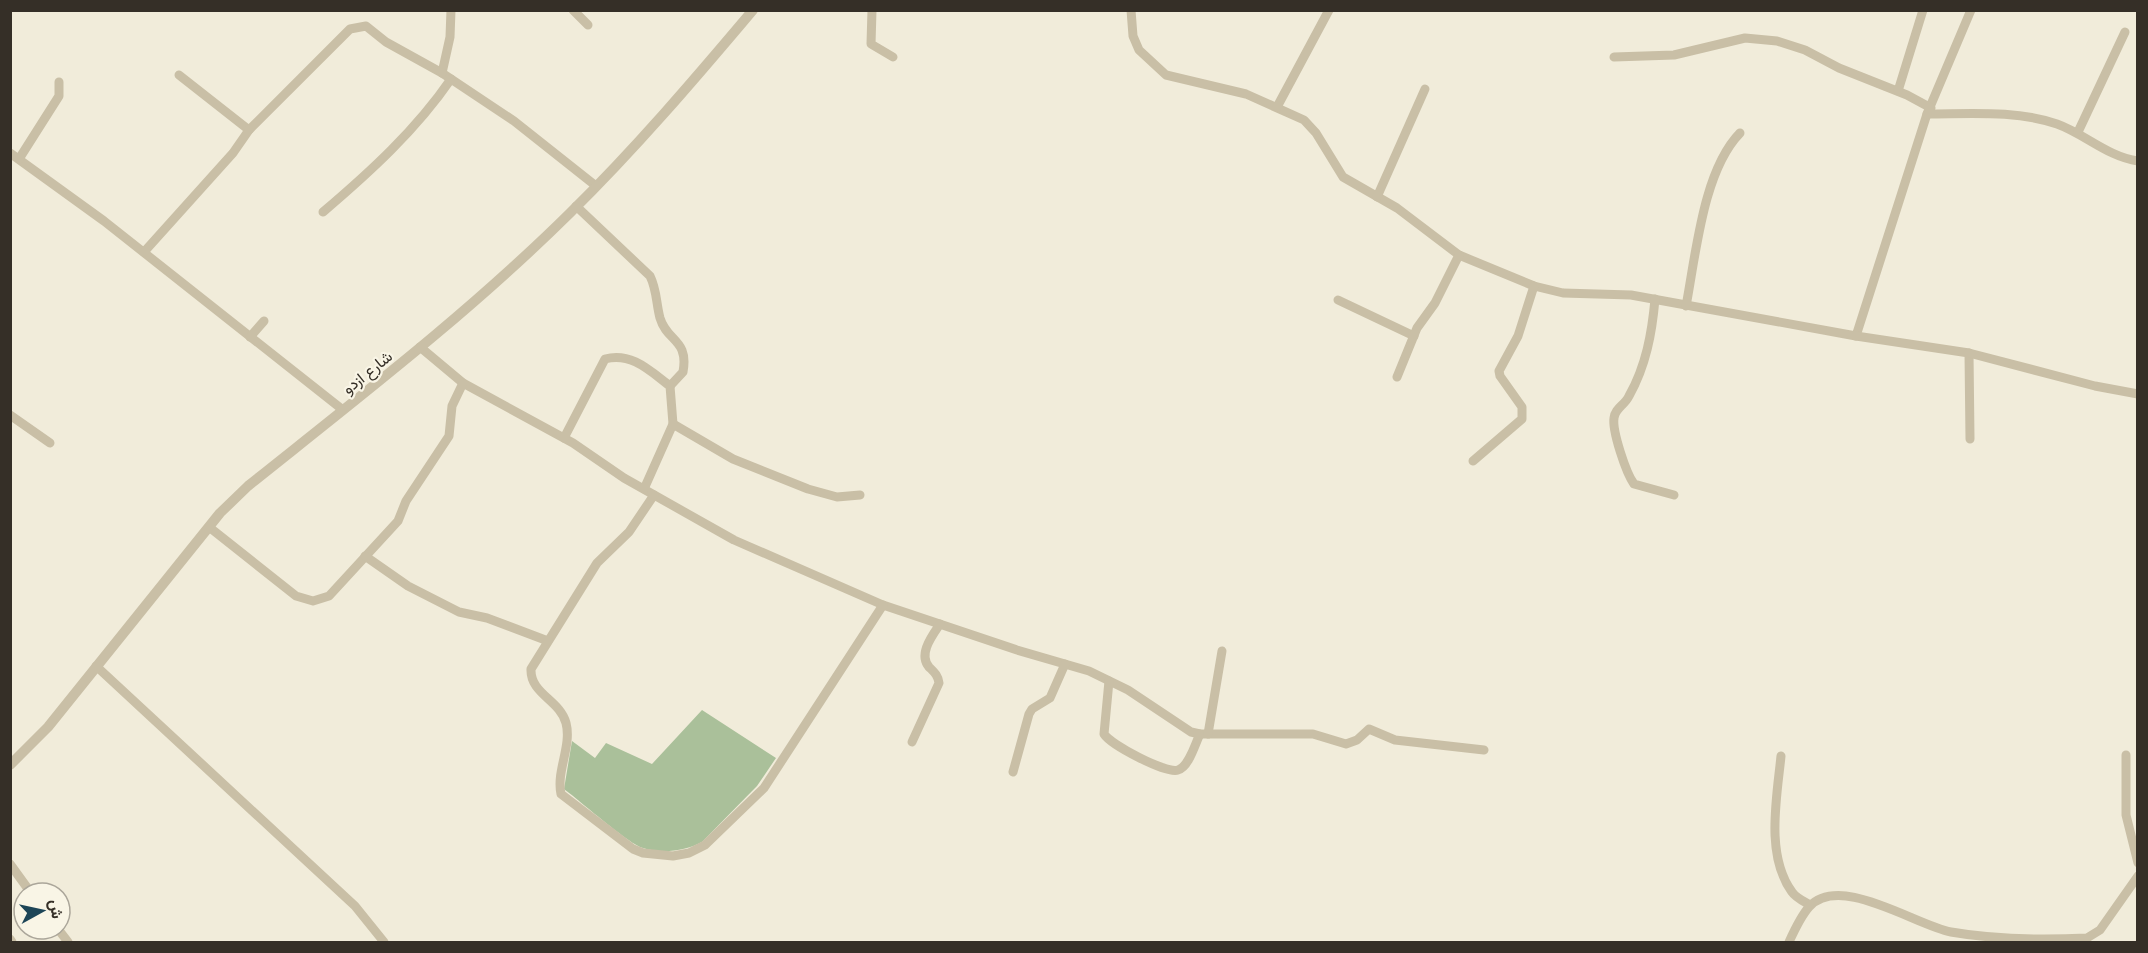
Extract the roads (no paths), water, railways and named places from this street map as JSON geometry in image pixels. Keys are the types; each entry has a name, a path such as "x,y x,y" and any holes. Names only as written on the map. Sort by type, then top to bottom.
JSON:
{"street":[{"path":"442,73 450,37 451,10"},
{"path":"573,10 588,25"},
{"name":"شارع ازدو","path":"10,765 48,726 209,527 248,486 459,316 576,206 660,121 753,10"},
{"path":"872,10 871,44 893,57"},
{"path":"1131,10 1133,36 1139,50 1166,75 1246,94 1277,107 1311,126 1343,177 1397,208 1459,255 1534,286 1563,294 1631,295 1856,336 1969,352 2096,386 2138,394"},
{"path":"1277,107 1329,10"},
{"path":"1898,91 1923,10"},
{"path":"1856,336 1929,111 1971,10"},
{"path":"144,252 233,153 249,130 350,29 357,26 366,26 386,42 442,73 514,121 596,186"},
{"path":"2078,132 2125,32"},
{"path":"1614,57 1674,55 1745,38 1777,41 1805,50 1839,68 1898,91 1929,111 1996,114 2055,123 2078,132 2111,153 2138,161"},
{"path":"179,75 249,130"},
{"path":"323,212 400,142 429,110 451,79"},
{"path":"59,82 58,96 15,156 144,252 343,410"},
{"path":"1377,196 1425,89"},
{"path":"1686,306 1709,191 1729,145 1740,133"},
{"path":"576,206 650,276 654,284 660,320 683,348 683,372 670,386 672,424 644,489"},
{"path":"1397,377 1414,336 1435,303 1459,255"},
{"path":"1473,461 1522,419 1522,407 1500,376 1499,371 1518,336 1534,286"},
{"path":"1655,299 1651,337 1640,372 1628,399 1617,409 1613,421 1626,468 1634,484 1674,495"},
{"path":"1338,300 1414,336"},
{"path":"250,337 264,321"},
{"path":"420,347 463,382 564,438 644,489 734,540 883,604 1089,671 1128,690 1173,722 1204,734 1313,734 1346,744 1357,740 1369,729 1395,740 1484,750"},
{"path":"1969,352 1970,439"},
{"path":"564,438 605,359 626,357 643,365 670,386"},
{"path":"209,527 304,600 321,600 329,596 398,521 406,501 449,436 452,406 463,382"},
{"path":"10,415 50,443"},
{"path":"672,424 733,459 808,489 837,497 860,495"},
{"path":"654,495 629,532 597,563 531,669 531,678 538,690 559,709 566,723 561,794 633,849 643,853 673,856 689,853 705,845 764,788 883,604"},
{"path":"365,556 408,586 459,612 488,618 548,641"},
{"path":"912,742 939,683 938,676 926,663 924,653 940,624"},
{"path":"1109,681 1104,734 1120,747 1167,770 1178,771 1184,766 1204,734 1222,651"},
{"path":"1013,772 1029,714 1054,692 1065,664"},
{"path":"96,666 355,906 384,942"},
{"path":"2126,755 2126,814 2138,863"},
{"path":"1781,756 1776,804 1776,849 1792,893 1810,905"},
{"path":"10,864 22,881"},
{"path":"1789,942 1810,905 1850,894 1947,931 1991,939 2087,938 2100,930 2138,876"}]}
